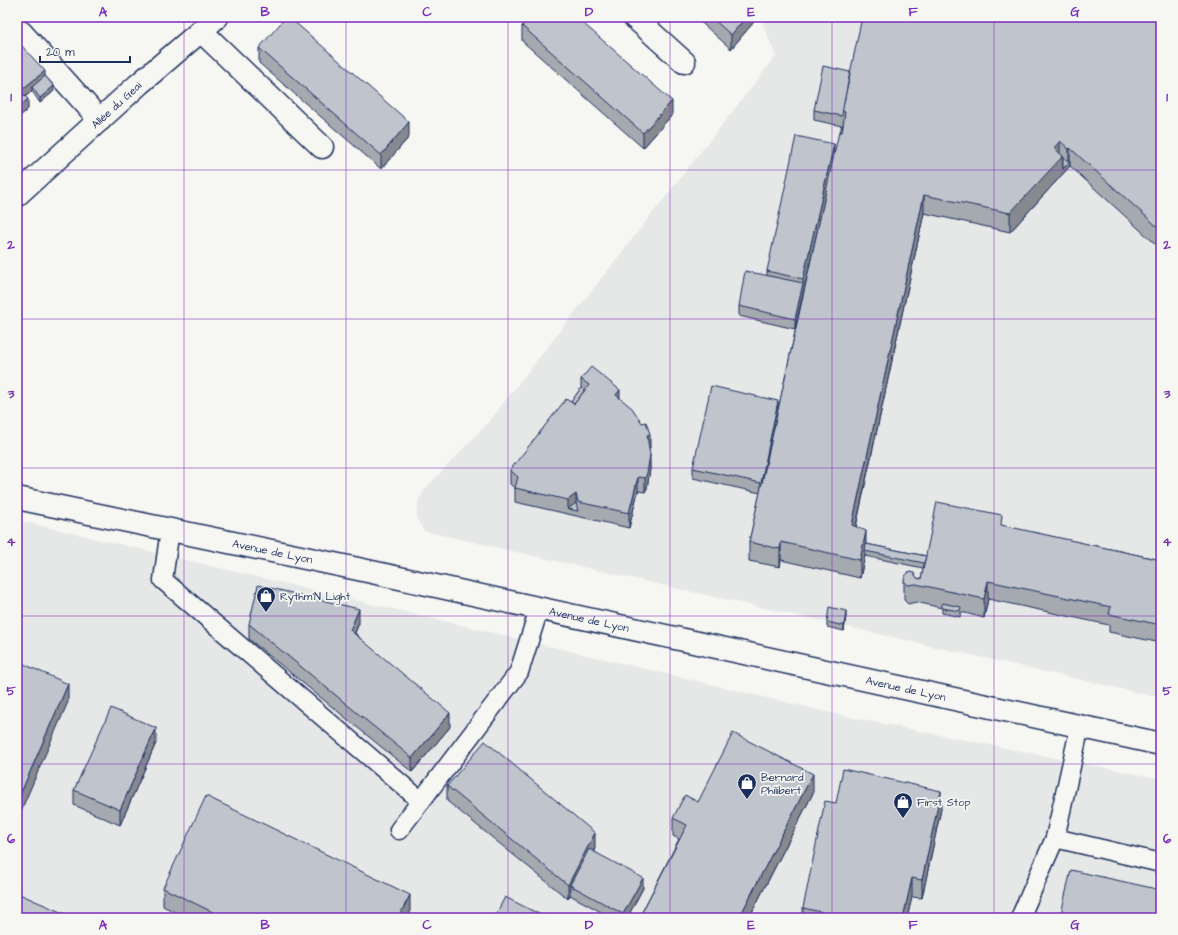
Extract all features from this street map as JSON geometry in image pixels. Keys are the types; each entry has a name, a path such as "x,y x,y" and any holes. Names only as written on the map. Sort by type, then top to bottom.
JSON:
{"main road":[{"name":"Allée du Geai","path":"17,196 100,120 217,17"},
{"path":"634,17 684,62"},
{"path":"201,31 322,147"},
{"path":"17,34 21,32 100,120"},
{"name":"Avenue de Lyon","path":"17,498 170,529 1161,744"}],"lane":[{"path":"170,529 163,580 421,801"},
{"path":"400,830 519,672 539,609"},
{"path":"1020,918 1055,838 1080,726"},
{"path":"1055,838 1161,863"}],"shaded area":[{"path":"760,17 1161,17 1161,698 424,531 417,519 418,502 425,489 487,424 776,56"},
{"path":"17,520 844,716 1161,779 1161,918 17,918"}],"building":[{"path":"286,17 289,17 409,122 381,155 259,48"},
{"path":"531,17 576,17 672,101 643,133 522,26"},
{"path":"711,17 746,17 731,35"},
{"path":"862,17 1161,17 1161,230 1070,148 1069,149 1060,141 1054,148 1063,156 1010,213 924,195 852,525 866,531 860,560 781,542 780,549 749,542 839,132 842,132 845,112 842,111"},
{"path":"21,45 45,71 20,91 28,99 17,109 17,49"},
{"path":"823,66 850,72 842,116 814,110"},
{"path":"45,76 54,86 40,98 32,87"},
{"path":"17,116 21,121 17,125"},
{"path":"842,125 842,132 840,132"},
{"path":"796,136 834,144 803,279 767,271"},
{"path":"1063,157 1069,162 1063,169"},
{"path":"745,271 803,283 795,319 739,306"},
{"path":"591,367 620,390 616,395 632,408 642,423 646,422 650,434 647,435 650,455 647,473 645,478 638,477 629,513 578,502 576,494 568,500 515,488 518,477 510,470 566,399 574,404 589,385 581,379"},
{"path":"711,386 778,401 761,483 693,468"},
{"path":"581,388 584,391 574,404 571,402"},
{"path":"937,502 1002,515 1001,525 1161,560 1161,625 1109,614 1111,607 988,581 984,599 916,584 908,585 904,581 905,576 909,572 914,573 917,578 921,579"},
{"path":"576,503 578,511 568,509"},
{"path":"866,544 926,556 924,563 865,551"},
{"path":"258,585 359,609 350,630 450,713 412,758 249,624"},
{"path":"942,603 961,607 960,611 942,608"},
{"path":"829,607 846,611 844,626 827,622"},
{"path":"17,661 68,684 17,802"},
{"path":"111,708 156,728 120,810 74,790"},
{"path":"733,733 813,774 739,918 648,918 641,914 687,825 673,818 685,795 698,802"},
{"path":"485,741 595,833 568,885 447,786"},
{"path":"843,769 941,791 922,880 912,878 903,918 848,918 803,908 825,801 836,803"},
{"path":"206,796 410,895 398,918 225,918 163,888"},
{"path":"589,849 643,878 623,914 570,885"},
{"path":"1071,870 1161,890 1161,918 1060,918"},
{"path":"17,893 72,917 72,918 17,918"},
{"path":"505,897 547,918 494,918"}],"place":[{"name":"Rythm'N Light","path":"266,613"},
{"name":"Bernard Philibert","path":"747,800"},
{"name":"First Stop","path":"903,819"}]}
